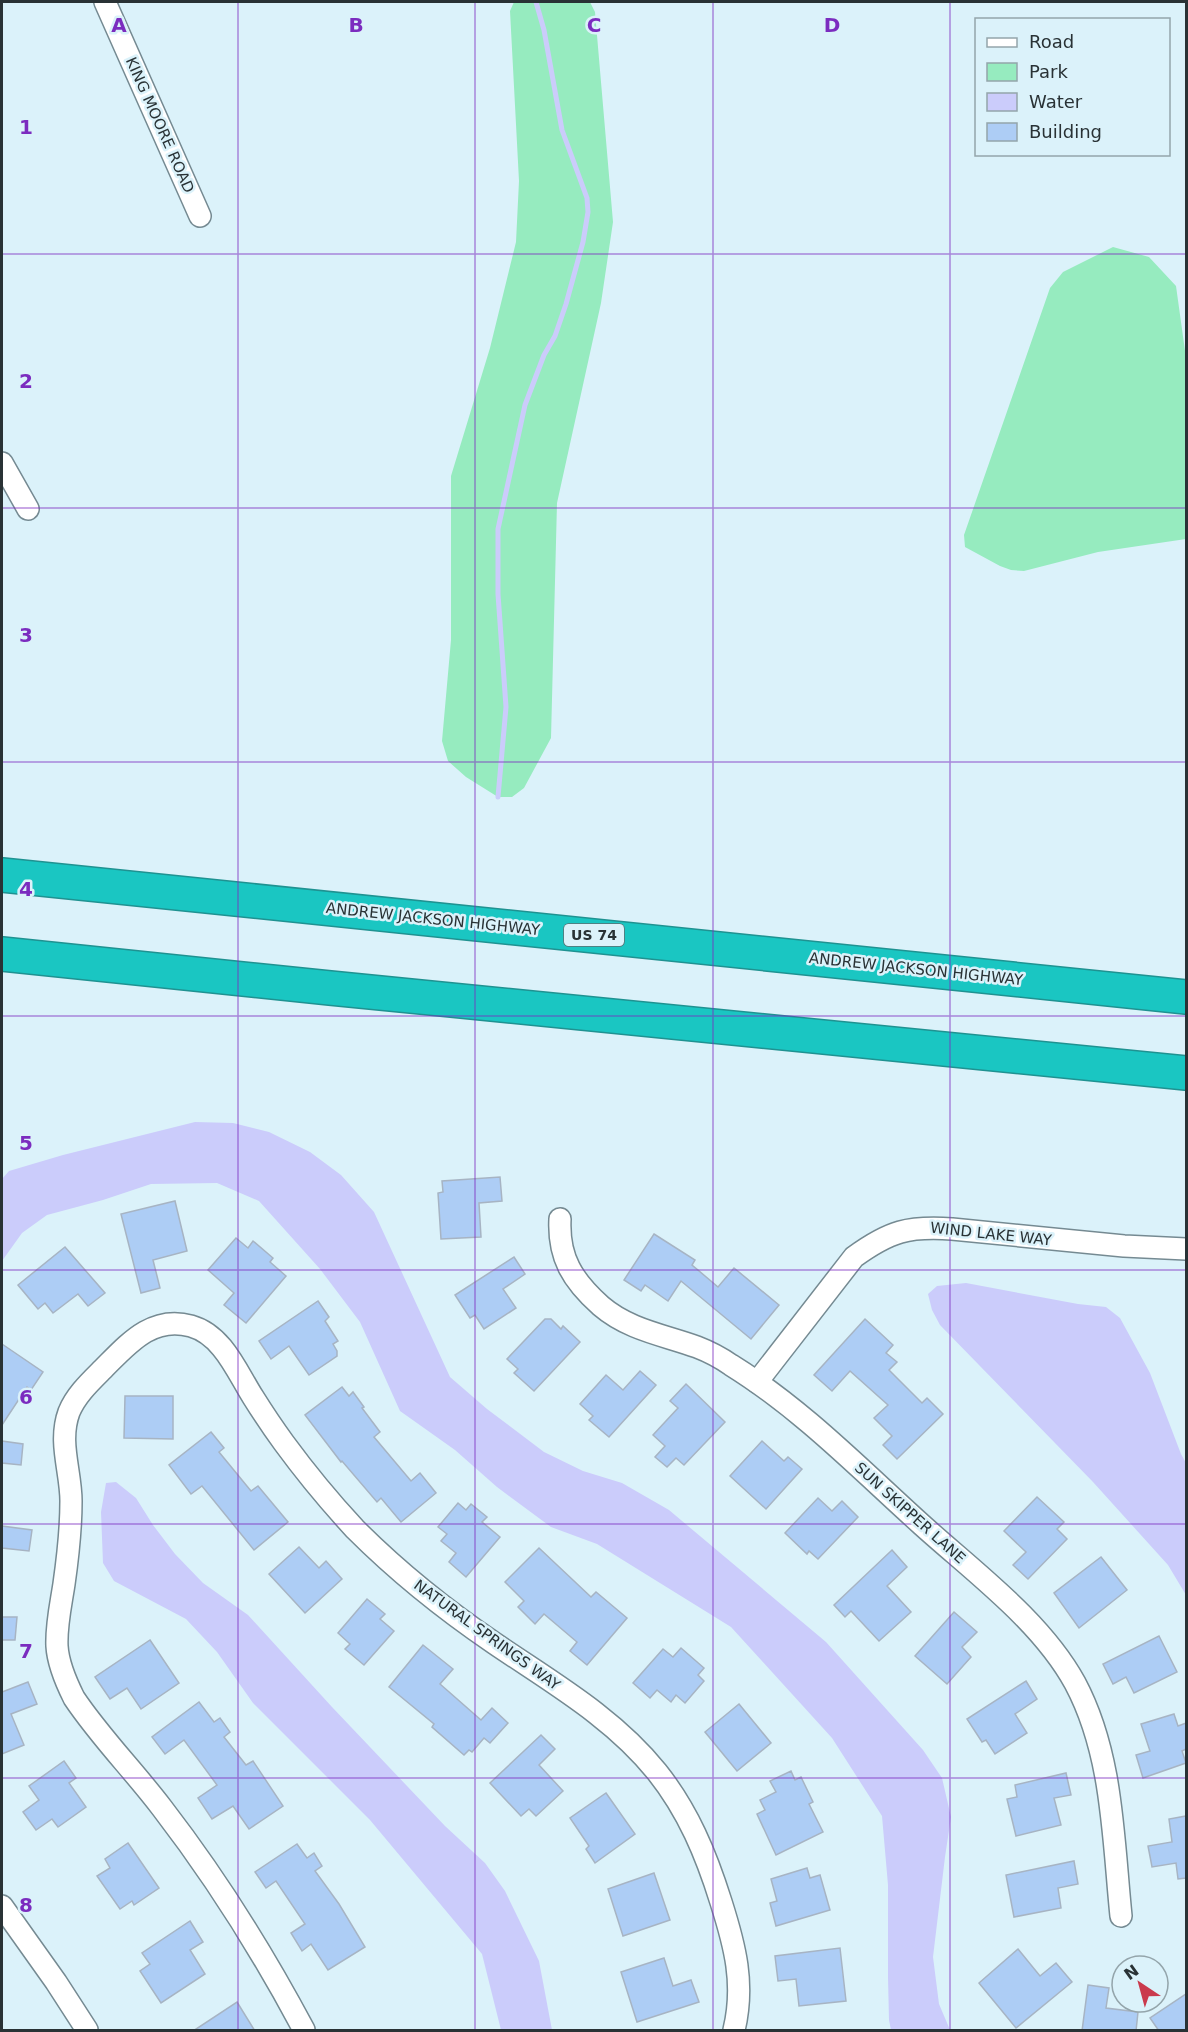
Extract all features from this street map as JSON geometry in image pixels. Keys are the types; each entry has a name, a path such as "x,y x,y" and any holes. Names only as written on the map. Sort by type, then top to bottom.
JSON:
{"highway":[{"name":"ANDREW JACKSON HIGHWAY","path":"2,875 1186,997"},
{"path":"2,954 413,997 1186,1072"}],"street":[{"name":"KING MOORE ROAD","path":"105,2 200,216"},
{"path":"2,463 28,509"},
{"name":"SUN SKIPPER LANE","path":"560,1219 559,1234 565,1261 575,1278 604,1308 636,1327 715,1355 757,1382 859,1466 1007,1600 1045,1640 1074,1681 1085,1703 1101,1754 1108,1791 1121,1916"},
{"name":"WIND LAKE WAY","path":"757,1382 854,1257 870,1245 906,1229 924,1227 1124,1246 1186,1249"},
{"name":"NATURAL SPRINGS WAY","path":"304,2031 266,1962 200,1859 74,1698 66,1683 57,1651 71,1524 71,1484 64,1442 65,1426 70,1410 88,1384 134,1338 162,1325 176,1323 192,1326 204,1331 216,1341 227,1353 286,1446 321,1490 368,1541 442,1606 613,1727 658,1773 685,1812 705,1851 728,1924 740,1984 739,2008 734,2031"},
{"path":"2,1906 56,1982 87,2031"}],"green space":[{"path":"514,2 590,2 595,12 613,222 601,303 557,503 551,738 524,788 512,797 498,797 466,777 448,761 442,741 451,640 451,476 490,348 516,242 519,181 510,11"},
{"path":"1113,247 1149,257 1176,286 1186,358 1186,539 1098,552 1024,571 1011,570 965,547 964,535 1050,288 1063,272"}],"water":[{"path":"195,1122 233,1123 269,1132 310,1152 341,1175 374,1212 450,1377 487,1409 544,1452 583,1471 622,1483 669,1510 826,1642 923,1750 942,1778 951,1817 933,1957 939,2004 950,2030 891,2030 888,1977 888,1885 882,1816 832,1738 731,1627 597,1544 551,1527 497,1487 455,1450 400,1411 360,1322 320,1269 259,1201 217,1183 151,1184 47,1215 22,1233 2,1261 2,1179 9,1171"},
{"path":"966,1283 1106,1307 1120,1318 1150,1373 1186,1463 1186,1595 1168,1565 1093,1482 940,1325 932,1310 928,1294 937,1286"},
{"path":"116,1482 136,1498 175,1554 203,1583 248,1615 445,1826 485,1863 505,1891 539,1961 552,2030 501,2030 482,1954 370,1820 253,1703 217,1652 186,1619 114,1581 103,1563 101,1512 106,1483"}],"building":[{"path":"500,1177 502,1201 479,1203 481,1237 441,1239 438,1193 443,1192 442,1181"},
{"path":"175,1201 187,1251 153,1260 160,1288 141,1293 121,1214"},
{"path":"654,1234 695,1260 692,1265 718,1287 734,1268 779,1305 751,1339 681,1281 668,1301 645,1285 641,1291 624,1280"},
{"path":"236,1238 248,1248 253,1241 273,1258 270,1262 286,1276 246,1323 224,1305 234,1293 208,1270"},
{"path":"65,1247 105,1293 88,1306 78,1294 53,1313 45,1303 38,1309 18,1285"},
{"path":"514,1257 525,1274 503,1289 516,1308 484,1329 475,1315 470,1318 455,1295"},
{"path":"318,1301 329,1317 325,1321 338,1341 333,1344 337,1356 309,1375 289,1346 271,1359 259,1341"},
{"path":"545,1319 551,1319 561,1329 563,1326 580,1342 534,1391 514,1373 518,1369 507,1359"},
{"path":"865,1319 893,1345 886,1353 897,1362 889,1370 922,1403 927,1398 943,1414 897,1459 883,1445 892,1436 874,1418 888,1405 850,1371 832,1391 814,1375"},
{"path":"2,1344 43,1372 31,1390 27,1387 2,1425"},
{"path":"640,1371 656,1385 609,1437 589,1420 593,1416 580,1404 606,1375 623,1390"},
{"path":"686,1384 725,1422 684,1465 676,1458 667,1467 655,1457 665,1446 653,1435 678,1408 670,1401"},
{"path":"342,1387 349,1396 353,1392 380,1432 374,1437 411,1481 420,1473 436,1493 401,1522 381,1498 377,1502 341,1462 305,1415"},
{"path":"125,1396 173,1396 173,1439 124,1438"},
{"path":"211,1432 224,1448 219,1452 251,1491 258,1486 288,1522 254,1550 202,1486 191,1494 169,1465"},
{"path":"2,1441 23,1444 21,1465 2,1463"},
{"path":"762,1441 784,1461 788,1457 802,1469 766,1509 730,1476"},
{"path":"1037,1497 1064,1522 1057,1529 1067,1539 1028,1579 1013,1565 1026,1552 1004,1531"},
{"path":"818,1498 832,1511 842,1501 858,1517 818,1559 809,1551 807,1554 785,1533"},
{"path":"458,1503 466,1510 471,1504 487,1517 482,1522 500,1537 466,1577 449,1562 456,1553 441,1541 447,1534 438,1527"},
{"path":"2,1526 32,1530 29,1551 2,1548"},
{"path":"299,1547 319,1568 326,1561 342,1579 305,1613 269,1574"},
{"path":"539,1548 591,1597 596,1592 627,1618 587,1665 570,1651 577,1642 544,1614 535,1624 518,1607 524,1601 505,1582"},
{"path":"892,1550 907,1567 887,1586 911,1612 879,1641 851,1611 845,1617 834,1605"},
{"path":"1101,1557 1127,1590 1079,1628 1054,1593"},
{"path":"367,1599 385,1614 380,1619 394,1631 364,1665 345,1649 350,1644 338,1633"},
{"path":"954,1612 977,1632 962,1647 971,1657 947,1684 915,1656"},
{"path":"2,1617 17,1617 15,1640 2,1640"},
{"path":"1159,1636 1177,1672 1134,1693 1126,1677 1113,1684 1103,1664"},
{"path":"150,1640 179,1683 141,1709 127,1688 110,1699 95,1677"},
{"path":"423,1645 453,1669 440,1684 481,1720 492,1708 508,1723 490,1743 484,1738 472,1752 469,1750 464,1755 432,1727 434,1724 389,1687"},
{"path":"681,1648 704,1668 698,1675 704,1681 685,1703 676,1695 671,1702 657,1690 650,1698 633,1683 663,1649 673,1657"},
{"path":"1026,1681 1037,1699 1015,1714 1027,1733 995,1754 986,1740 982,1742 967,1719"},
{"path":"28,1682 37,1704 11,1714 24,1745 2,1754 2,1692"},
{"path":"199,1702 214,1722 220,1718 230,1732 224,1737 246,1765 253,1761 283,1806 249,1829 233,1806 212,1819 198,1798 217,1785 184,1740 165,1754 152,1737"},
{"path":"739,1704 771,1743 737,1771 705,1732"},
{"path":"1174,1714 1178,1726 1186,1723 1186,1749 1182,1751 1186,1763 1143,1778 1136,1755 1150,1751 1141,1724"},
{"path":"541,1735 555,1749 539,1765 563,1791 536,1816 529,1809 521,1816 490,1783"},
{"path":"64,1761 76,1778 69,1783 86,1807 58,1827 52,1819 36,1830 23,1812 39,1800 29,1786"},
{"path":"791,1771 795,1780 801,1777 813,1802 809,1804 823,1832 776,1855 757,1814 765,1810 760,1800 776,1792 770,1781"},
{"path":"1066,1773 1071,1795 1054,1798 1061,1825 1016,1836 1007,1799 1017,1797 1015,1785"},
{"path":"606,1793 635,1834 595,1863 586,1849 589,1846 570,1818"},
{"path":"1186,1816 1186,1878 1178,1879 1176,1863 1152,1867 1148,1846 1172,1842 1169,1819"},
{"path":"128,1843 159,1888 134,1905 132,1901 120,1909 97,1876 110,1868 105,1859"},
{"path":"297,1844 307,1858 314,1853 322,1866 315,1871 339,1904 365,1947 328,1970 311,1944 302,1951 291,1933 305,1924 276,1881 266,1888 255,1872"},
{"path":"1074,1861 1078,1884 1058,1888 1061,1908 1014,1917 1006,1875"},
{"path":"807,1868 810,1878 820,1875 830,1910 776,1926 770,1903 777,1901 771,1879"},
{"path":"654,1873 670,1920 623,1936 608,1889"},
{"path":"190,1921 203,1942 190,1950 205,1974 161,2003 140,1971 150,1964 142,1953"},
{"path":"840,1948 846,2001 799,2006 796,1979 778,1981 775,1956"},
{"path":"1018,1949 1040,1976 1056,1963 1072,1982 1016,2028 979,1983"},
{"path":"664,1958 673,1986 691,1980 699,2002 637,2022 621,1972"},
{"path":"1088,1985 1109,1988 1106,2008 1110,2008 1110,2014 1138,2014 1136,2031 1082,2031"},
{"path":"1186,1994 1186,2031 1159,2031 1150,2018 1156,2014 1170,2014 1170,2005"},
{"path":"237,2002 255,2031 193,2031"}],"waterway":[{"path":"498,797 506,707 498,594 498,529 525,405 544,355 555,336 566,304 583,242 588,212 587,198 562,130 544,30 536,2"}]}
